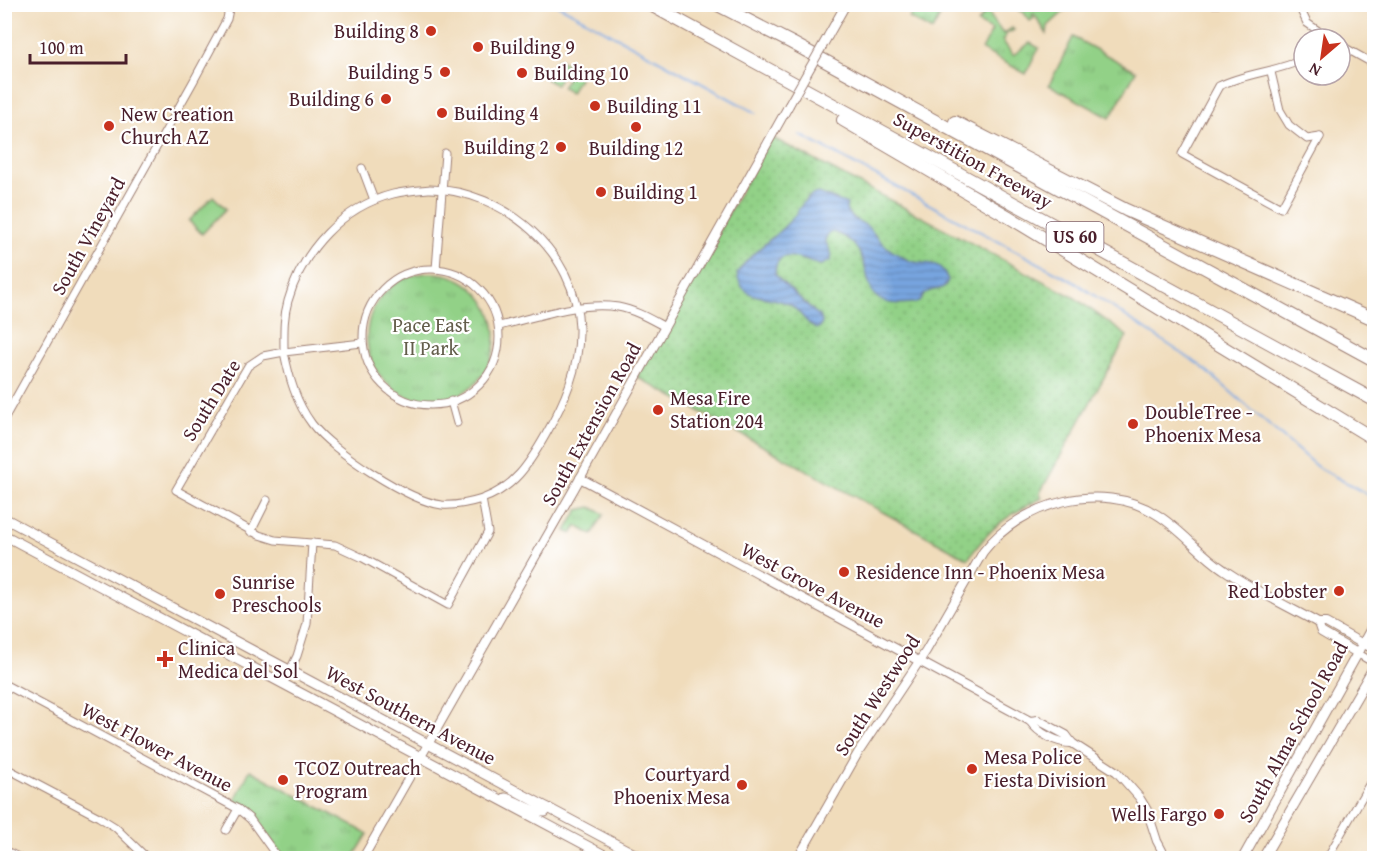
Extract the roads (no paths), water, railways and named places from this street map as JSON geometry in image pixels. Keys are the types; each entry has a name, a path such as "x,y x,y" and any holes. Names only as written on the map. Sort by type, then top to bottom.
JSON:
{"highway":[{"path":"639,4 713,39"},
{"name":"Superstition Freeway","path":"649,4 1374,400"},
{"name":"Superstition Freeway","path":"716,4 792,43 1374,360"},
{"path":"792,43 885,84 1039,167 1126,210 1374,319"},
{"path":"775,74 848,123 1009,217 1374,439"}],"main road":[{"name":"West Southern Avenue","path":"4,518 548,808 631,856 642,858"},
{"name":"West Southern Avenue","path":"4,535 610,858"},
{"name":"South Alma School Road","path":"1243,858 1374,624"},
{"name":"South Alma School Road","path":"1263,858 1374,665"},
{"path":"487,793 516,801 540,813 545,813 548,808"}],"street":[{"name":"South Vineyard","path":"4,419 227,19 230,4"},
{"name":"South Extension Road","path":"363,858 422,758 846,4"},
{"path":"1205,4 1218,4"},
{"path":"1298,4 1307,23 1312,27"},
{"path":"1352,52 1374,64"},
{"path":"1271,72 1280,110 1289,125 1307,139 1320,137 1281,208 1182,154 1219,86 1228,81 1271,72 1292,64"},
{"path":"436,269 445,153"},
{"path":"362,168 374,200"},
{"path":"443,189 503,208 533,231 557,261 566,277 576,308 579,329 575,370 569,389 554,420 518,478 504,489 482,499 452,505 440,505 426,501 353,462 338,451 312,424 302,407 289,375 284,352 285,317 288,302 302,267 322,237 348,215 374,200 393,194 443,189"},
{"path":"436,269 455,273 476,287 491,305 499,326 496,356 490,369 473,391 452,401 426,404 413,402 390,390 379,381 373,371 362,343 368,309 382,290 400,277 414,272 436,269"},
{"path":"499,326 576,308 619,307 665,327"},
{"name":"South Date","path":"251,532 176,490 248,366 263,356 362,343"},
{"path":"452,401 457,423"},
{"name":"West Grove Avenue","path":"580,478 1030,721 1035,729 1044,734 1062,743 1072,743 1117,772 1139,796 1147,810 1157,841 1166,858"},
{"name":"South Westwood","path":"798,858 861,749 919,662 985,549 1013,524 1047,506 1080,498 1104,498 1126,502 1155,513 1223,569 1318,624"},
{"path":"267,500 251,532 275,540 335,545 448,605 488,532 482,499"},
{"path":"283,684 308,624 312,543"},
{"path":"1374,650 1326,623 1318,624 1321,632 1374,665"},
{"name":"West Flower Avenue","path":"4,684 238,809 250,819 278,858"},
{"path":"4,767 115,827 147,858"},
{"path":"1327,858 1374,776"},
{"path":"226,830 238,809"},
{"path":"4,850 20,858"}],"water":[{"path":"818,193 847,204 846,210 854,219 867,226 882,243 899,255 912,262 940,267 948,280 946,284 926,293 919,302 896,304 882,301 874,294 869,284 857,249 846,238 829,232 825,240 832,255 830,261 821,265 786,257 780,259 775,274 821,318 820,327 816,329 789,304 757,296 744,289 737,273 743,265 788,223 807,198"}],"waterway":[{"path":"556,4 756,113"},
{"path":"800,135 1074,282 1201,366 1316,466 1374,498"}],"place":[{"name":"Building 8","path":"431,31"},
{"name":"Building 9","path":"478,47"},
{"name":"Building 5","path":"445,72"},
{"name":"Building 10","path":"522,73"},
{"name":"Building 6","path":"386,99"},
{"name":"Building 11","path":"595,106"},
{"name":"Building 4","path":"442,113"},
{"name":"New Creation Church AZ","path":"109,126"},
{"name":"Building 12","path":"636,127"},
{"name":"Building 2","path":"561,147"},
{"name":"Building 1","path":"601,192"},
{"name":"Mesa Fire Station 204","path":"658,410"},
{"name":"DoubleTree - Phoenix Mesa","path":"1133,424"},
{"name":"Residence Inn - Phoenix Mesa","path":"844,572"},
{"name":"Red Lobster","path":"1339,591"},
{"name":"Sunrise Preschools","path":"220,594"},
{"name":"Clinica Medica del Sol","path":"165,659"},
{"name":"Mesa Police Fiesta Division","path":"972,769"},
{"name":"TCOZ Outreach Program","path":"283,780"},
{"name":"Courtyard Phoenix Mesa","path":"742,785"},
{"name":"Wells Fargo","path":"1219,814"}],"park label":[{"name":"Pace East II Park","path":"431,336"}]}
